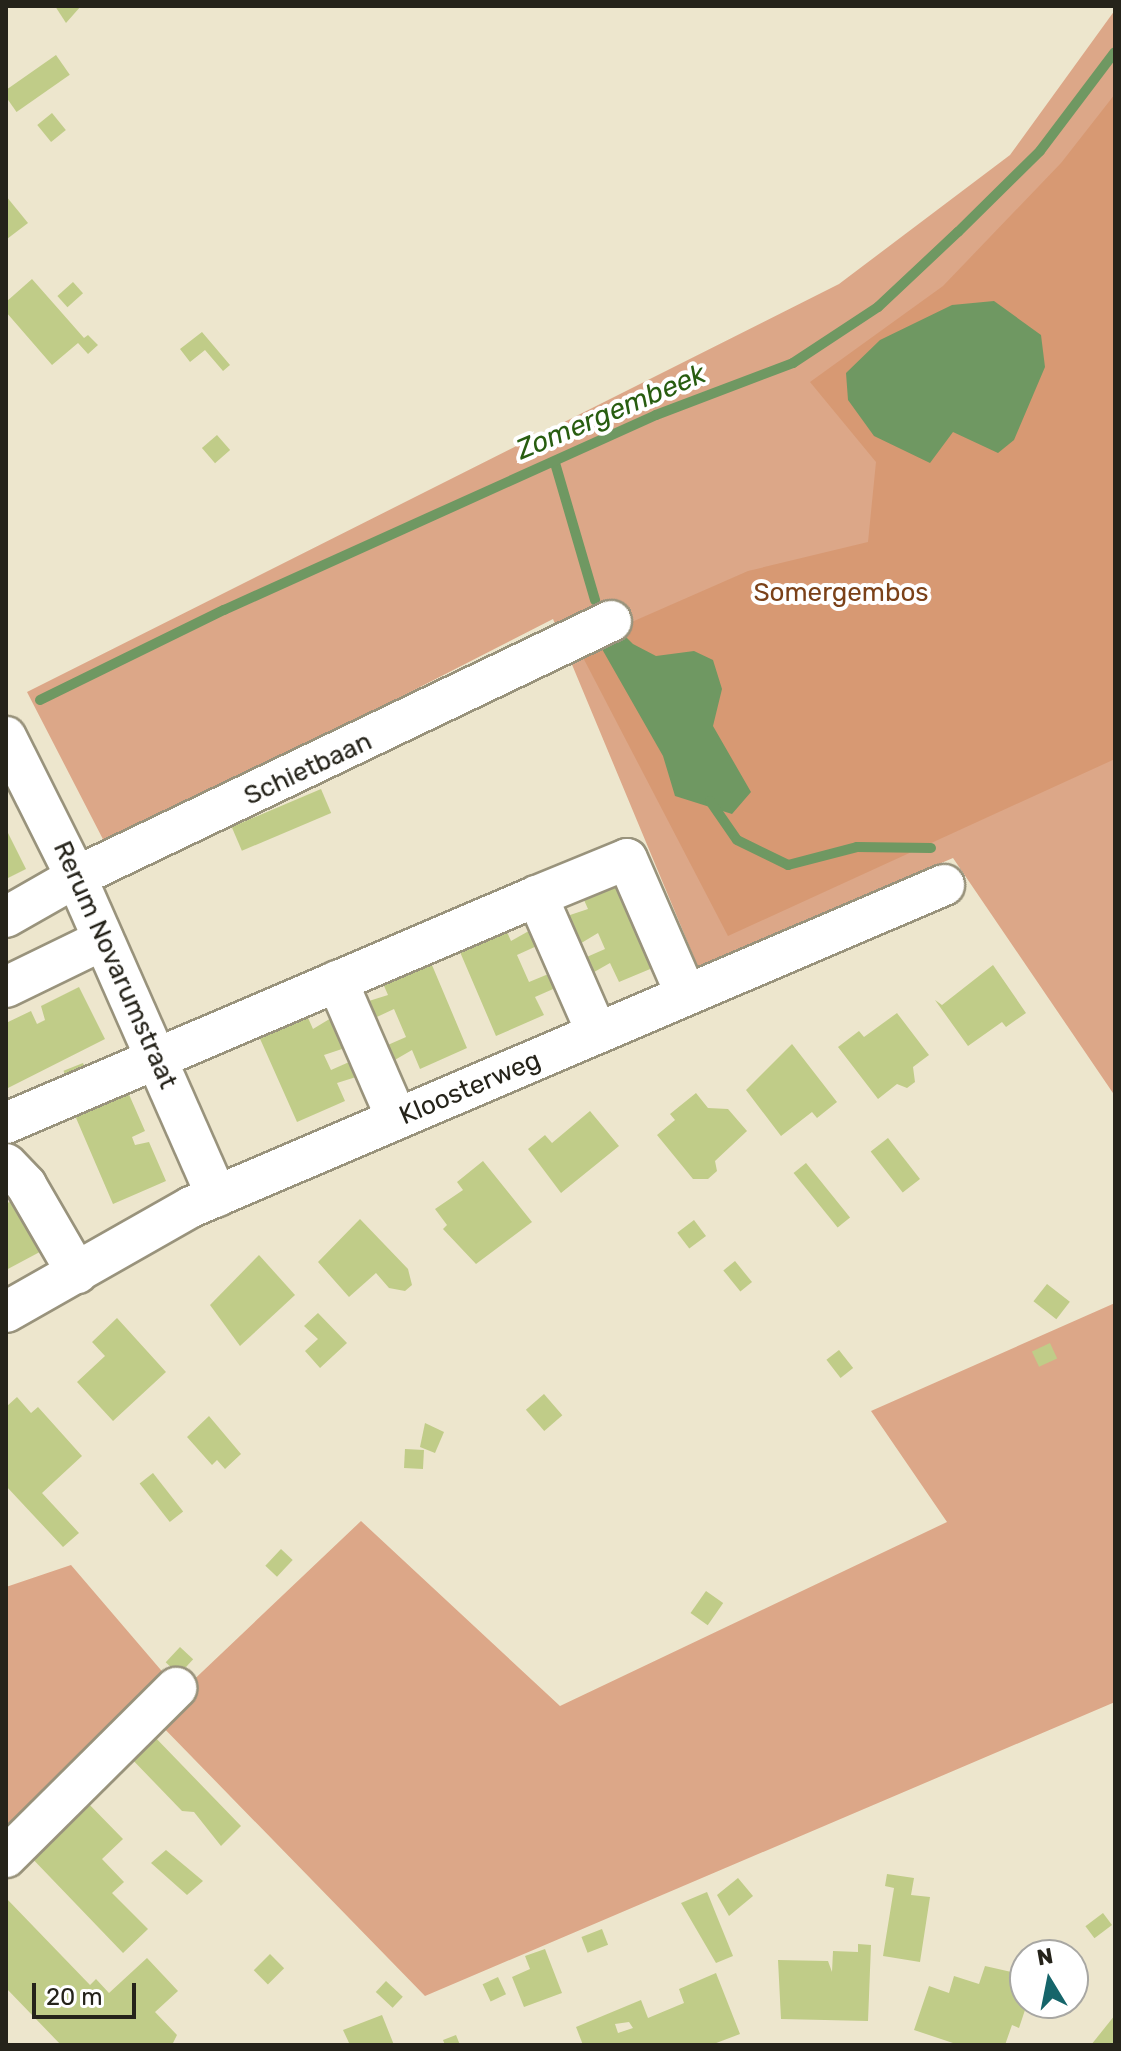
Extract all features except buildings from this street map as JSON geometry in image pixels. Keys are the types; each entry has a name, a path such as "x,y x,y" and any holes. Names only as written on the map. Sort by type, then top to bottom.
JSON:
{"street":[{"name":"Schietbaan","path":"6,917 76,877 599,627"},
{"name":"Rerum Novarumstraat","path":"9,751 76,877 217,1196"},
{"path":"8,1120 627,859 686,995"},
{"name":"Kloosterweg","path":"6,1312 217,1196 944,885"},
{"path":"537,896 597,1033"},
{"path":"6,987 103,940"},
{"path":"337,981 397,1119"},
{"path":"6,1164 26,1185 77,1273"},
{"path":"6,1857 176,1688"}],"green space":[{"name":"Somergembos","path":"1115,10 1115,1096 953,858 698,967 553,619 107,847 27,692 839,284 1010,155"},
{"path":"1115,94 1115,759 728,936 577,646 748,571 868,542 876,462 810,382 943,286 1061,163"},
{"path":"1115,1303 1115,1702 425,1996 154,1718 6,1860 6,1587 71,1565 178,1690 163,1709 361,1521 560,1706 947,1522 871,1411"}],"shaded area":[{"path":"994,301 1041,335 1045,367 1014,440 998,453 953,432 930,463 874,436 848,400 846,373 880,340 952,305"},
{"path":"620,631 633,644 656,656 694,651 713,660 722,689 713,726 751,792 732,814 675,796 663,756 598,642"}],"waterway":[{"name":"Zomergembeek","path":"40,700 224,610 656,415 793,363 878,307 958,232 1040,151 1115,52"},
{"path":"555,463 595,600"},
{"path":"710,801 737,840 788,865 857,847 931,848"}]}
